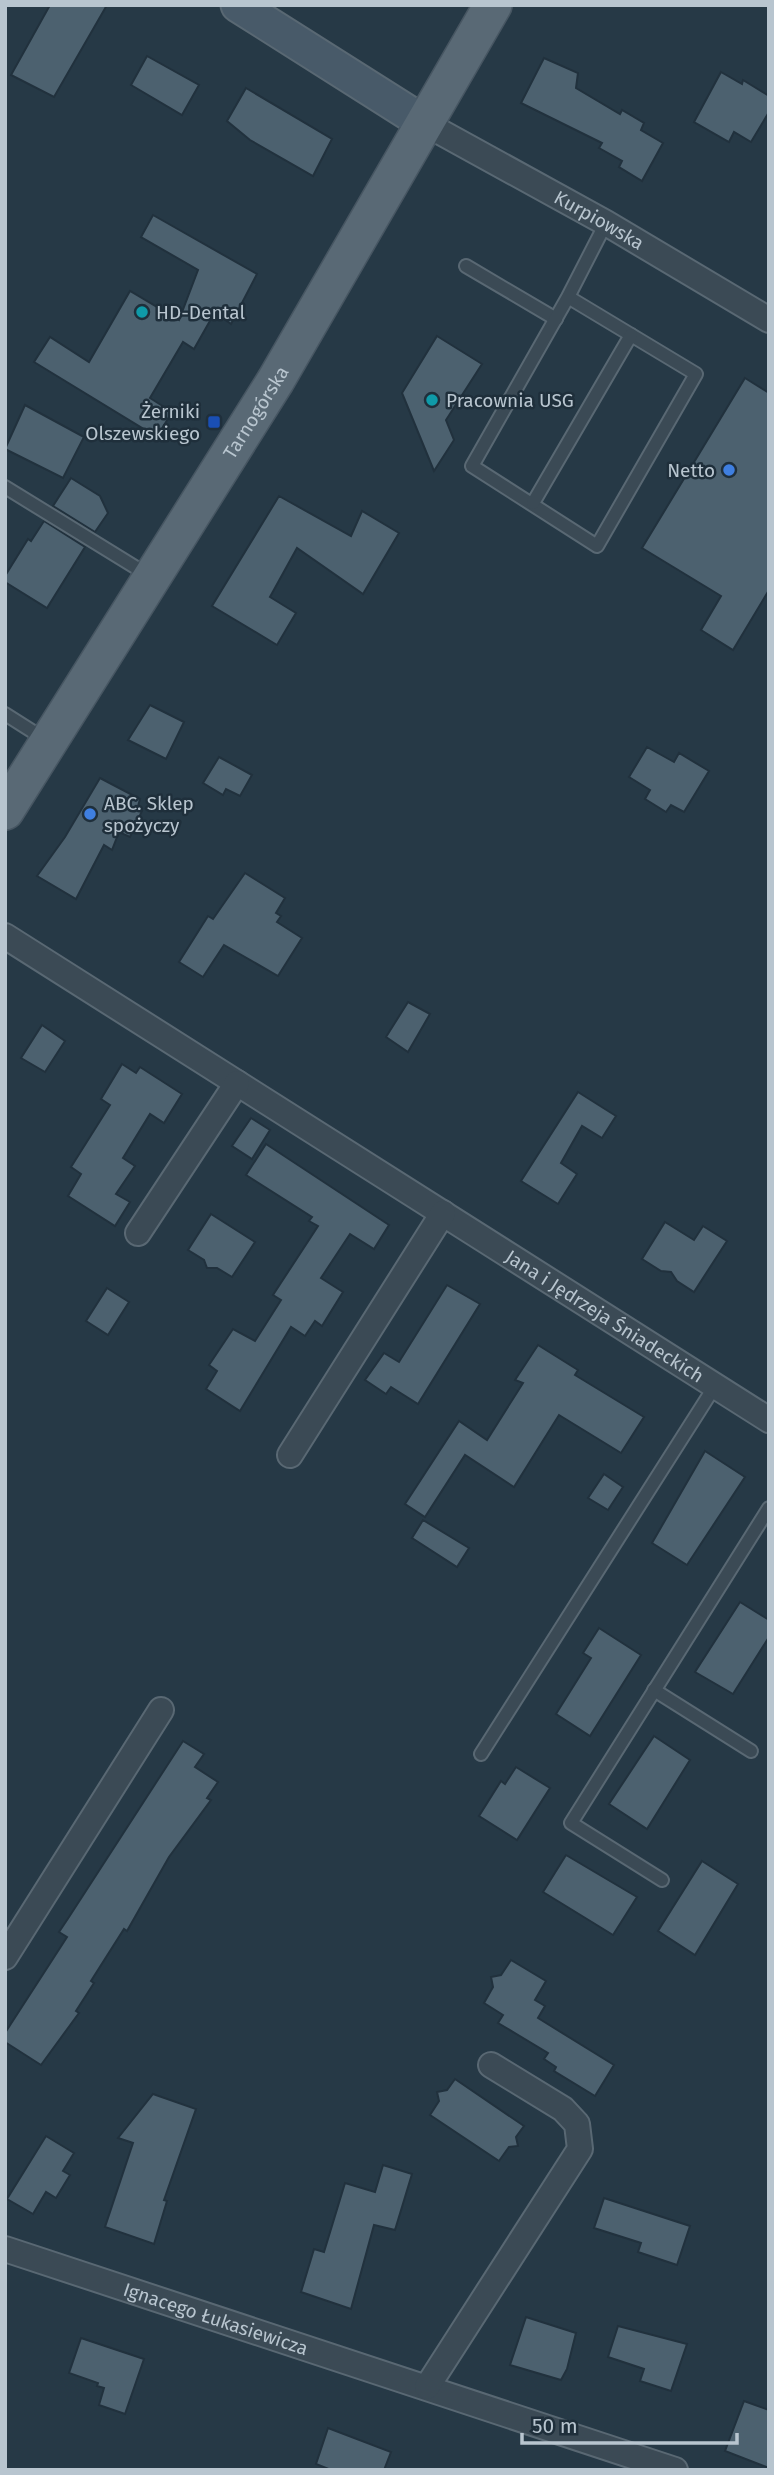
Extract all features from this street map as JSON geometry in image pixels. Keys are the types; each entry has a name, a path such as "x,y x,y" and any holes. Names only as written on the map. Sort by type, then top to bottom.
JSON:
{"main road":[{"name":"Tarnogórska","path":"5,810 276,380 493,5"}],"street":[{"path":"238,5 426,124"},
{"name":"Kurpiowska","path":"426,124 606,223 769,320"},
{"name":"Jana i Jędrzeja Śniadeckich","path":"5,936 769,1420"},
{"path":"138,1233 237,1083"},
{"path":"290,1455 443,1213"},
{"path":"5,1957 161,1710"},
{"path":"426,2387 580,2149 577,2124 563,2109 491,2065"},
{"name":"Ignacego Łukasiewicza","path":"5,2249 675,2470"}],"lane":[{"path":"568,298 696,374 597,545 472,466 568,298 606,223"},
{"path":"466,266 556,318"},
{"path":"533,503 631,335"},
{"path":"5,487 153,578"},
{"path":"5,714 49,741"},
{"path":"481,1754 715,1386"},
{"path":"662,1880 571,1823 769,1508"},
{"path":"654,1690 751,1751"}],"building":[{"path":"50,5 107,5 54,97 11,75"},
{"path":"147,56 199,85 182,115 131,85"},
{"path":"544,58 578,73 576,88 620,114 622,110 644,123 641,130 663,143 642,181 619,167 622,161 599,148 602,143 521,103"},
{"path":"721,72 742,84 743,80 769,96 769,112 751,142 734,132 729,142 694,122"},
{"path":"246,88 332,139 313,176 250,140 227,121"},
{"path":"153,215 257,274 231,324 215,312 194,349 183,342 150,398 172,412 157,437 34,362 50,337 89,362 130,291 179,320 198,270 141,237"},
{"name":"Pracownia USG","path":"437,336 482,364 446,420 454,440 434,471 402,393"},
{"name":"Netto","path":"745,378 769,393 769,590 733,650 701,630 721,596 642,548"},
{"path":"25,405 84,437 63,478 5,449"},
{"path":"71,478 100,496 108,513 95,532 53,506"},
{"path":"279,496 351,536 362,511 399,533 363,594 297,548 270,597 296,613 277,645 212,606"},
{"path":"44,521 85,547 47,608 5,582 5,576 28,539 31,541"},
{"path":"150,705 184,722 166,759 128,740"},
{"path":"647,747 674,762 679,753 709,771 684,812 671,805 666,812 645,799 650,790 629,777"},
{"path":"219,757 252,775 240,796 226,789 223,795 203,783"},
{"path":"100,778 140,799 137,810 142,811 130,837 119,832 112,850 104,845 76,899 37,876 65,837"},
{"path":"245,873 285,898 276,913 281,916 277,922 302,938 278,976 224,945 203,977 179,962 208,916 213,919"},
{"path":"408,1002 430,1014 408,1052 386,1037"},
{"path":"42,1025 65,1041 45,1072 21,1058"},
{"path":"122,1064 136,1073 140,1067 182,1094 164,1123 150,1114 123,1158 135,1166 116,1194 130,1202 115,1226 68,1196 81,1174 71,1167 110,1105 101,1099"},
{"path":"578,1092 616,1116 602,1138 582,1126 561,1163 577,1174 558,1204 521,1181"},
{"path":"251,1118 270,1130 252,1159 232,1146"},
{"path":"266,1144 389,1225 374,1249 350,1234 321,1278 343,1292 322,1326 315,1321 305,1336 291,1327 240,1411 206,1389 217,1371 209,1365 233,1329 255,1341 281,1300 273,1295 318,1226 309,1221 312,1217 246,1175"},
{"path":"211,1214 255,1242 232,1277 217,1268 207,1268 204,1260 188,1250"},
{"path":"665,1222 694,1240 703,1226 727,1241 694,1292 677,1281 671,1272 661,1271 642,1259"},
{"path":"447,1285 480,1304 418,1404 391,1387 386,1394 365,1380 384,1353 399,1362"},
{"path":"107,1288 129,1302 108,1335 86,1321"},
{"path":"538,1345 578,1370 575,1375 644,1417 621,1453 559,1415 514,1487 465,1455 425,1517 405,1504 459,1421 487,1440 523,1383 515,1380"},
{"path":"705,1451 745,1477 687,1565 652,1543"},
{"path":"604,1474 623,1487 608,1510 588,1498"},
{"path":"423,1520 469,1548 457,1567 412,1538"},
{"path":"740,1602 769,1620 769,1637 733,1694 695,1672"},
{"path":"599,1628 641,1655 590,1736 556,1714 591,1658 583,1653"},
{"path":"654,1736 690,1760 647,1829 609,1804"},
{"path":"183,1741 204,1754 195,1767 218,1782 207,1798 211,1800 169,1857 127,1931 124,1929 91,1981 94,1983 76,2011 79,2013 41,2065 5,2042 5,2033 67,1937 59,1932"},
{"path":"516,1767 550,1788 517,1840 479,1816 501,1781 505,1784"},
{"path":"566,1855 637,1897 613,1935 543,1892"},
{"path":"702,1861 738,1884 695,1955 658,1931"},
{"path":"511,1960 546,1981 535,2000 545,2006 538,2018 614,2065 595,2096 554,2071 556,2067 544,2059 548,2053 498,2023 503,2015 484,2003 493,1987 491,1977 501,1975"},
{"path":"455,2079 524,2126 516,2137 518,2146 509,2147 499,2161 430,2115 439,2101 437,2092 447,2090"},
{"path":"153,2094 196,2109 164,2200 167,2201 154,2244 105,2227 133,2143 118,2138"},
{"path":"46,2136 74,2153 63,2171 70,2175 56,2198 46,2192 33,2214 7,2199"},
{"path":"383,2165 412,2174 395,2230 374,2225 351,2309 301,2292 314,2249 324,2252 345,2183 375,2192"},
{"path":"604,2198 690,2226 677,2265 638,2252 641,2243 594,2228"},
{"path":"526,2317 576,2333 567,2369 561,2380 510,2365"},
{"path":"618,2326 687,2344 671,2391 640,2381 644,2369 608,2357"},
{"path":"81,2338 144,2359 125,2414 99,2405 104,2388 97,2386 98,2383 69,2373"},
{"path":"744,2401 769,2410 769,2468 725,2451"},
{"path":"328,2428 391,2452 384,2470 331,2470 316,2464"}],"place":[{"name":"HD-Dental","path":"142,312"},
{"name":"Pracownia USG","path":"432,400"},
{"name":"Żerniki Olszewskiego","path":"214,422"},
{"name":"Netto","path":"729,470"},
{"name":"ABC. Sklep spożyczy","path":"90,814"}]}
